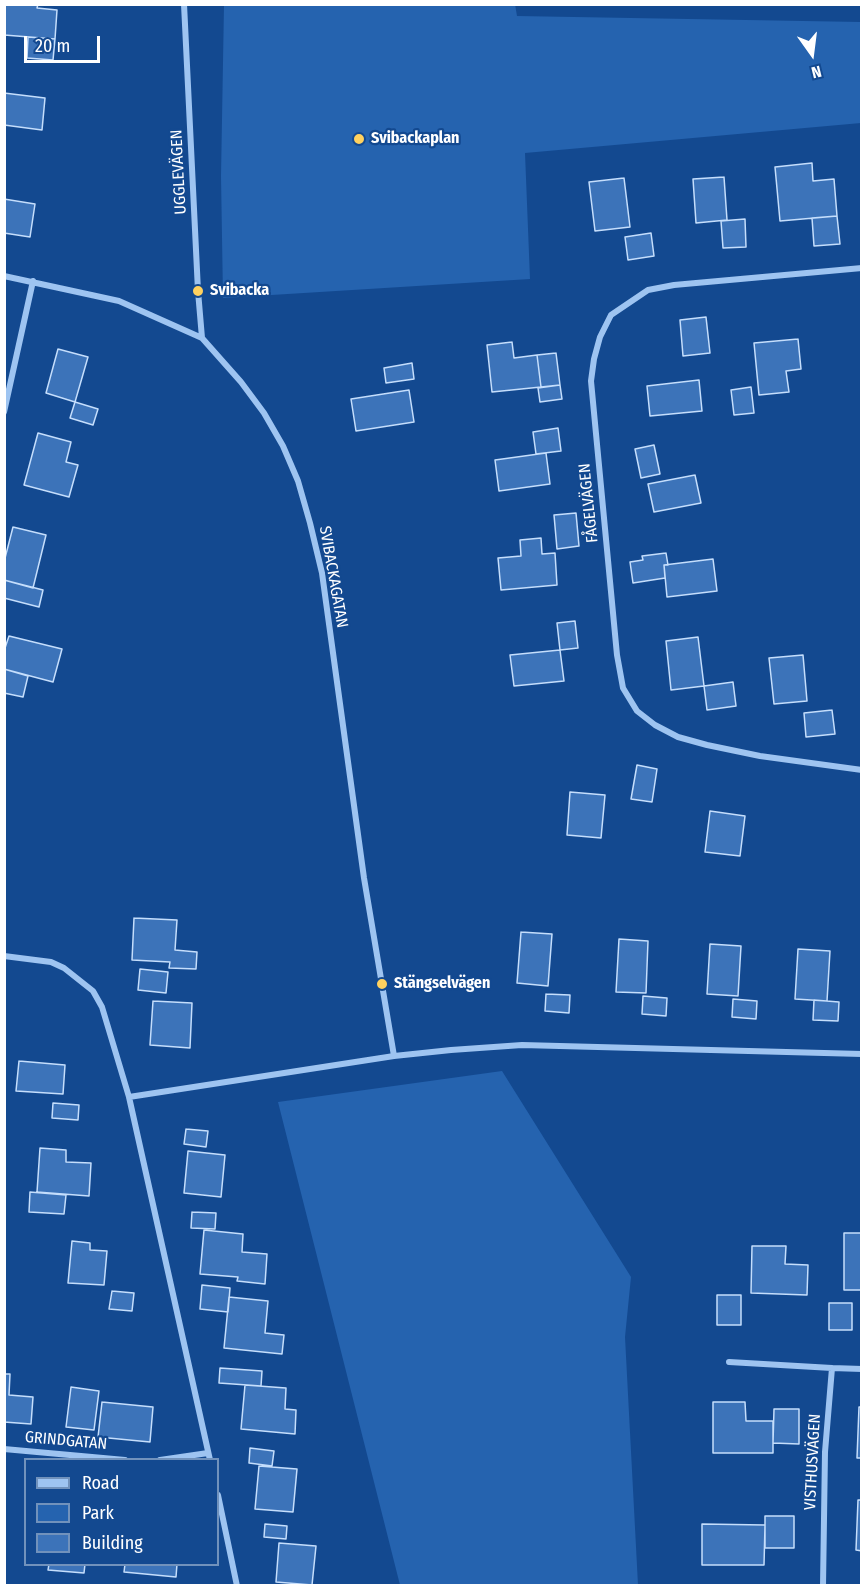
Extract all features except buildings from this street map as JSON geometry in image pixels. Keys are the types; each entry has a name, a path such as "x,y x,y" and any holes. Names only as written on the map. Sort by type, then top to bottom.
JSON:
{"street":[{"name":"UGGLEVÄGEN","path":"184,4 202,338"},
{"name":"FÅGELVÄGEN","path":"861,268 674,285 648,290 611,315 600,337 591,381 617,654 623,688 637,711 655,725 678,737 707,745 760,756 861,770"},
{"name":"SVIBACKAGATAN","path":"4,276 119,301 202,338 241,382 284,446 298,481 322,573 364,878 394,1056"},
{"path":"4,412 33,281"},
{"path":"4,956 51,962 64,968 93,991 105,1014 129,1097 209,1456 184,1458"},
{"path":"129,1097 394,1056 522,1045 861,1054"},
{"path":"729,1362 861,1369"},
{"name":"VISTHUSVÄGEN","path":"823,1586 825,1452 832,1368"},
{"name":"GRINDGATAN","path":"4,1449 103,1458"},
{"path":"219,1500 237,1586"}],"green space":[{"path":"515,4 517,16 861,22 861,123 525,153 530,279 223,298 221,176 224,5"},
{"path":"502,1071 631,1277 625,1337 638,1585 400,1585 278,1102"}],"place":[{"name":"Svibackaplan","path":"359,139"},
{"name":"Svibacka","path":"198,291"},
{"name":"Stängselvägen","path":"382,984"}]}
